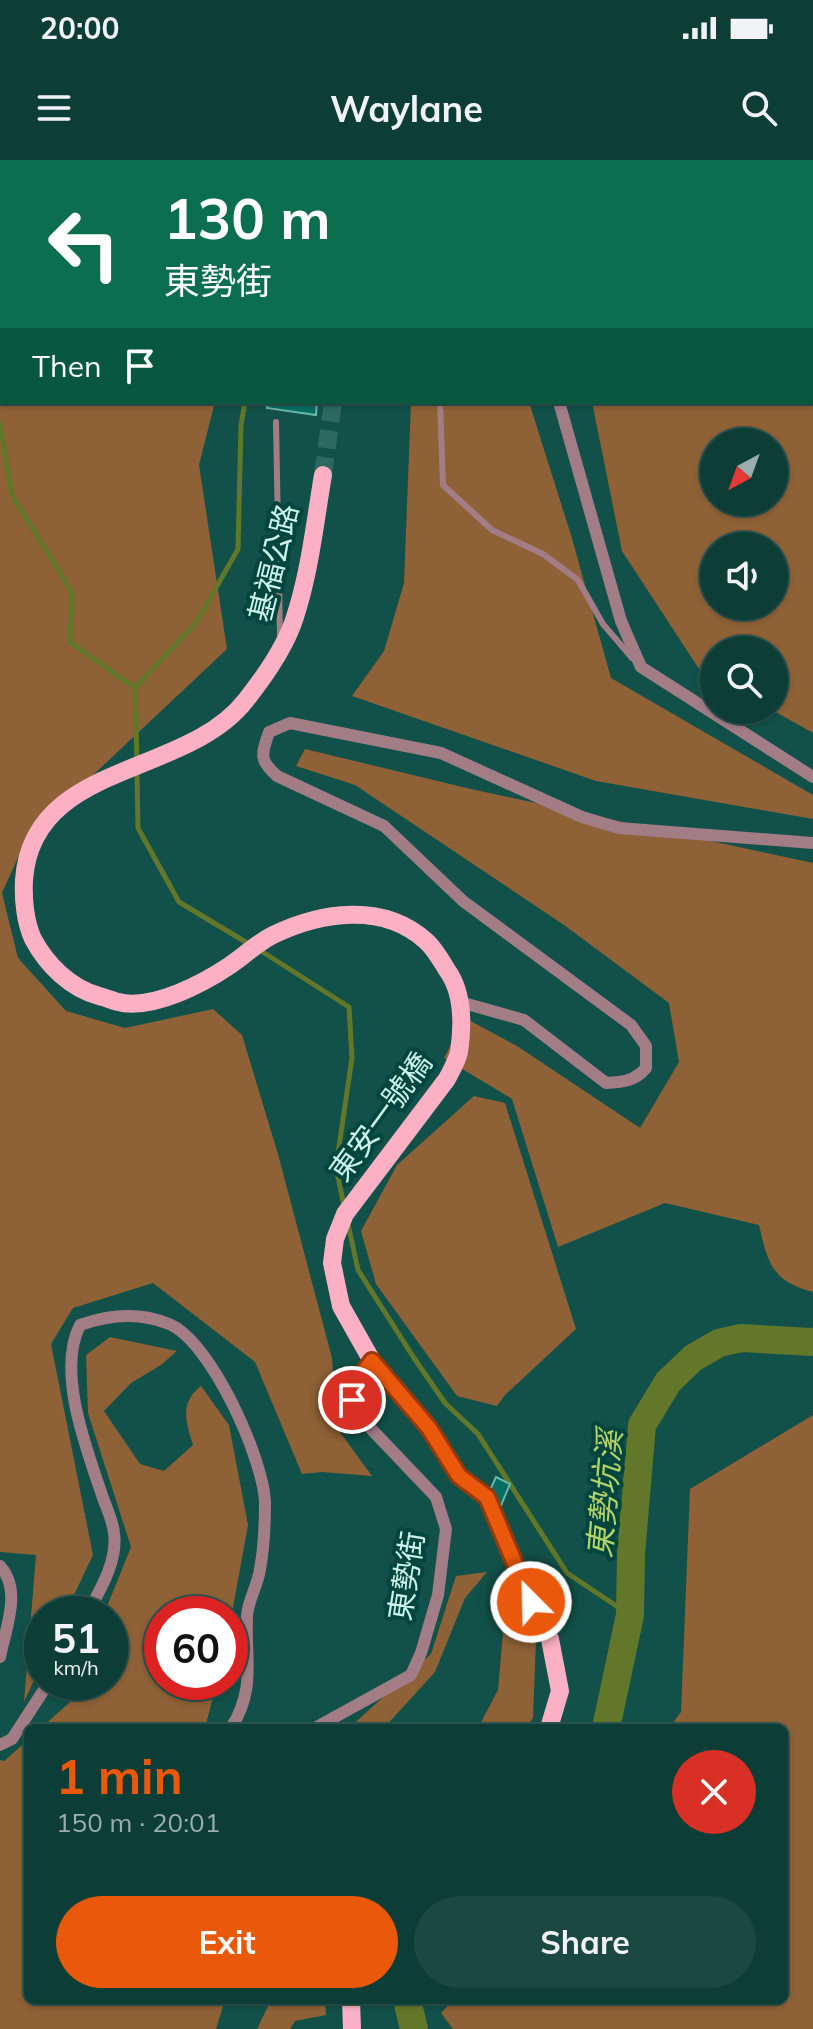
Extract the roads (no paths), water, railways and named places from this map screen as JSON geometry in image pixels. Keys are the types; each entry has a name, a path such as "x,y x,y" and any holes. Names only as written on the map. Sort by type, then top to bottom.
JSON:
{"main road":[{"name":"基福公路","path":"323,475 295,618 280,650 245,702 210,734 82,789 58,808 35,837 26,858 23,898 32,937 55,971 88,993 125,1004 170,997 227,967 271,936 314,918 345,914 377,915 405,926 428,942 451,974 460,1002"},
{"name":"東安一號橋","path":"372,1361 341,1306 332,1263 335,1239 345,1214 447,1079 459,1054 460,1002"},
{"path":"372,1361 429,1428 459,1476 487,1497 550,1639 560,1691 550,1724"},
{"path":"351,2004 352,2029"}],"street":[{"path":"560,404 621,621 641,667 813,777"},
{"path":"460,1002 524,1020 606,1083 628,1081 646,1068 646,1046 631,1025 463,901 384,826 277,776 266,766 262,755 269,732 290,723 441,753 582,817 619,828 813,843"},
{"path":"96,1596 112,1563 115,1534 78,1413 70,1351 80,1325 102,1317 145,1317 171,1324 190,1339 203,1356 234,1407 252,1447 265,1499 260,1571 247,1613 249,1679 242,1711 234,1724"},
{"name":"東勢街","path":"322,1724 411,1675 421,1653 438,1595 446,1529 436,1497 357,1414 352,1400 358,1380 372,1361"},
{"path":"0,1566 9,1577 13,1591 0,1657"},
{"path":"0,1745 12,1739 37,1700"}],"lane":[{"path":"440,404 443,485 492,530 543,554 578,580 603,624 641,667"},
{"path":"276,422 280,650"}],"waterway":[{"path":"135,688 196,623 238,549 241,425 245,404"},
{"path":"0,423 12,495 72,592 70,642 135,688 137,762"},
{"path":"137,772 138,828 179,902 249,944"},
{"path":"258,949 349,1007 352,1058 336,1167 344,1206"},
{"path":"348,1224 358,1270 445,1403 478,1434 567,1573 630,1615"},
{"name":"東勢坑溪","path":"607,1724 630,1615 631,1554 642,1425 668,1382 693,1358 719,1343 741,1338 813,1342"},
{"name":"東勢坑溪","path":"408,2004 414,2029"}],"tunnel":[{"path":"323,475 333,404"}]}
